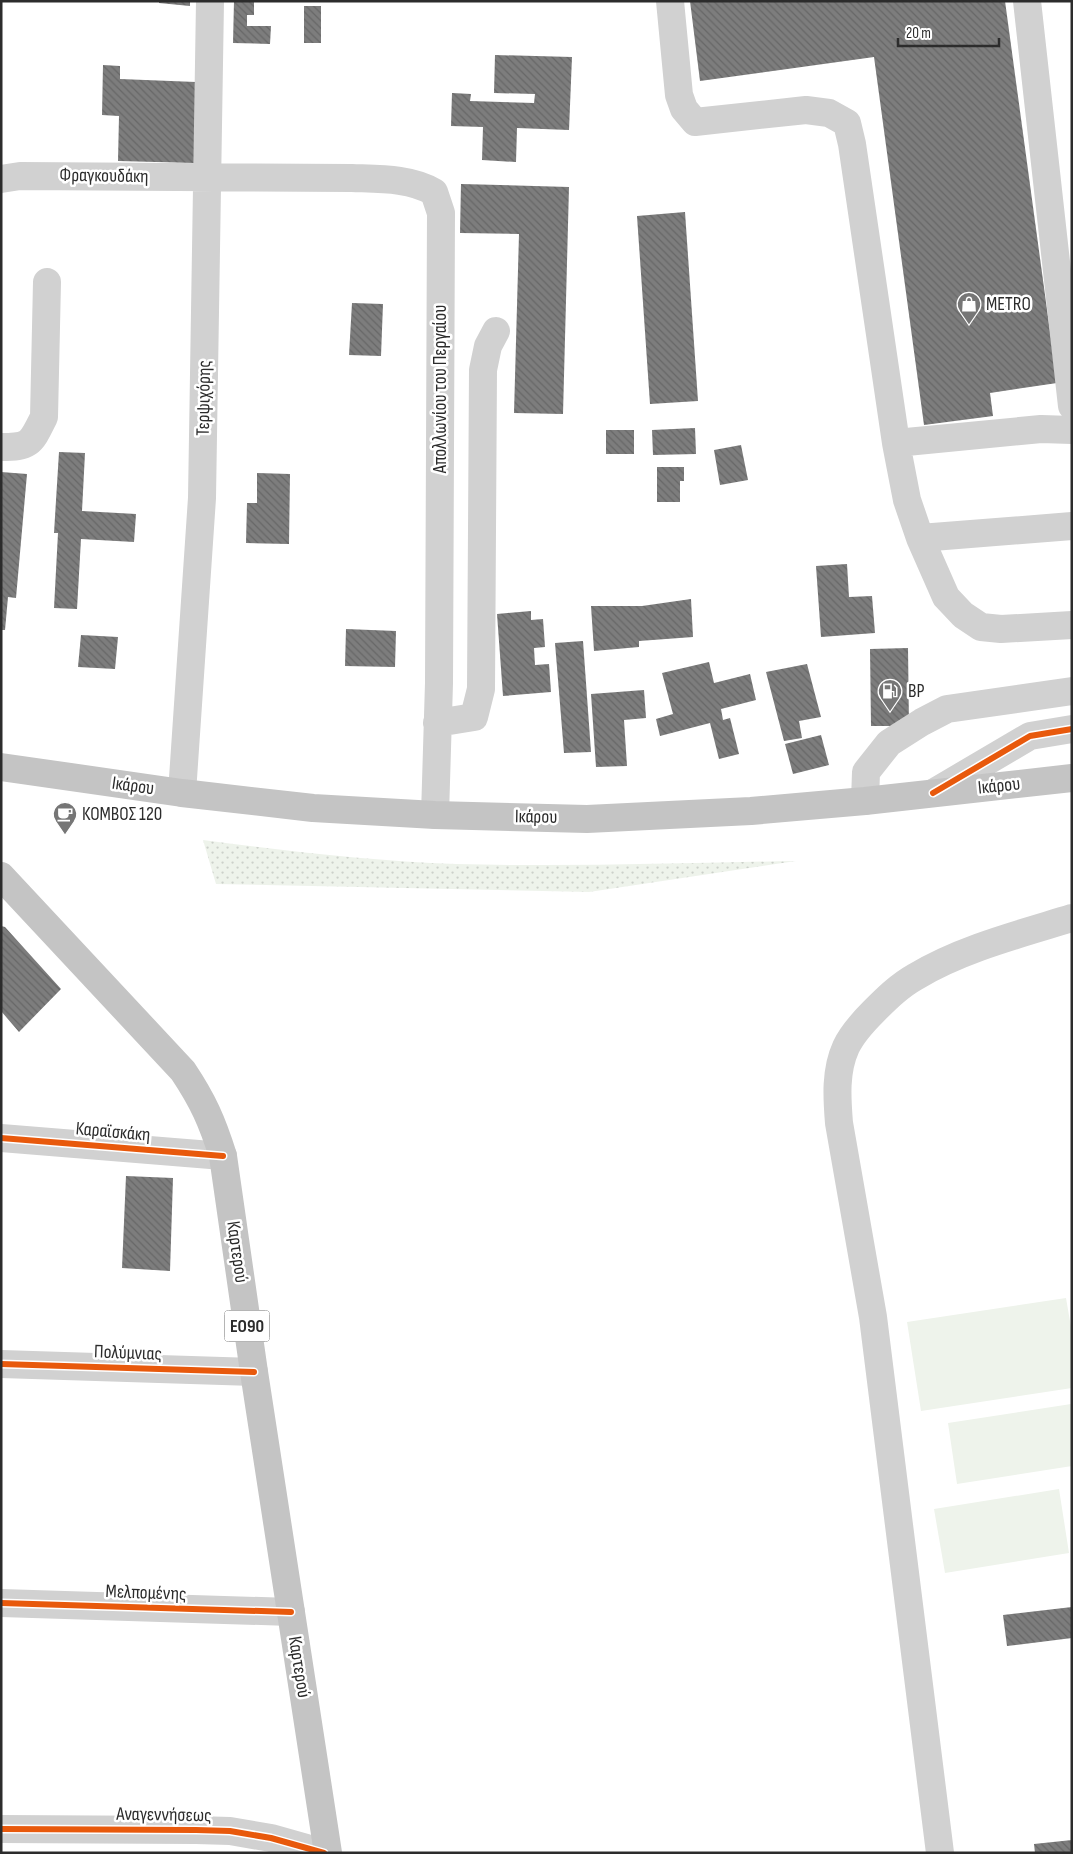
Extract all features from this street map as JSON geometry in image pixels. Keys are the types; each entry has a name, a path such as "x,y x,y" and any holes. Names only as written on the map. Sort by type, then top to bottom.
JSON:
{"main road":[{"name":"Ικάρου","path":"1,766 182,793 313,808 435,815 587,819 751,811 865,801 1072,778"},
{"name":"Καρτερού","path":"1,876 183,1071 202,1100 214,1125 223,1156 254,1372 328,1853"}],"street":[{"name":"Τερψιχόρης","path":"182,793 202,498 210,1"},
{"path":"670,1 679,95 684,109 695,122 806,110 830,113 846,123 852,144 896,442 907,500 920,538 946,597 963,615 981,627 1001,629 1072,625"},
{"path":"1027,1 1072,406"},
{"name":"Φραγκουδάκη","path":"1,179 20,176 208,177"},
{"name":"Απολλωνίου του Περγαίου","path":"208,177 388,180 422,185 434,192 440,213 439,674 435,815"},
{"path":"1,447 20,447 29,443 35,436 44,417 47,282"},
{"path":"437,724 474,717 481,688 484,370 488,346 496,331"},
{"path":"896,442 1041,429 1072,430"},
{"path":"920,538 1072,526"},
{"path":"865,801 866,772 889,743 922,722 947,709 1072,691"},
{"path":"933,793 1030,736 1072,728"},
{"path":"940,1853 873,1317 839,1123 838,1080 840,1063 853,1035 892,993 914,977 954,957 1072,918"},
{"name":"Καραϊσκάκη","path":"1,1138 223,1156"},
{"name":"Πολύμνιας","path":"1,1364 254,1372"},
{"name":"Μελπομένης","path":"1,1603 291,1612"},
{"name":"Αναγεννήσεως","path":"1,1829 230,1831 257,1835 295,1849 324,1853"}],"shaded area":[{"path":"203,840 392,861 456,864 583,865 796,861 589,892 216,884"},
{"path":"1066,1298 1072,1333 1072,1388 921,1411 907,1322"},
{"path":"1071,1404 1072,1466 957,1484 948,1423"},
{"path":"1059,1489 1069,1553 945,1573 934,1509"}],"building":[{"path":"159,1 190,1 190,6 159,3"},
{"path":"234,1 254,1 254,15 247,15 247,26 271,26 270,44 233,43"},
{"path":"690,1 1005,1 1057,383 990,393 993,416 924,425 874,57 700,81"},
{"path":"304,6 321,6 321,43 304,43"},
{"path":"495,55 572,57 569,130 517,128 516,162 482,160 483,127 451,126 452,93 471,94 470,101 534,103 535,94 494,93"},
{"path":"103,65 120,66 120,79 196,82 194,163 118,161 119,116 102,115"},
{"path":"461,184 569,187 563,414 514,413 519,234 460,233"},
{"path":"685,212 698,401 650,404 637,216"},
{"path":"352,303 383,304 381,356 349,355"},
{"path":"695,428 696,454 653,455 652,430"},
{"path":"606,430 634,430 634,454 606,454"},
{"path":"741,445 748,480 720,485 714,450"},
{"path":"59,452 85,453 82,511 136,514 134,542 81,539 77,609 54,608 58,533 54,533"},
{"path":"657,467 684,467 684,481 680,481 680,502 657,502"},
{"path":"1,472 27,474 16,598 8,597 5,630 1,630"},
{"path":"257,473 290,474 289,544 246,543 247,503 257,503"},
{"path":"847,564 849,597 872,596 875,633 821,637 816,566"},
{"path":"691,599 693,637 639,641 639,647 594,651 591,606 642,606"},
{"path":"531,611 531,620 543,619 545,647 534,648 535,665 549,664 551,692 503,696 497,614"},
{"path":"346,629 396,631 395,667 345,666"},
{"path":"81,635 118,637 115,669 78,667"},
{"path":"583,641 591,752 564,753 555,643"},
{"path":"908,648 909,726 871,726 870,649"},
{"path":"709,662 714,683 750,674 756,700 721,709 723,720 730,718 739,754 719,759 710,723 660,736 656,719 673,714 662,673"},
{"path":"807,664 821,717 799,721 802,738 784,741 766,672"},
{"path":"644,690 646,718 624,720 627,766 596,767 591,694"},
{"path":"821,735 829,765 793,774 785,744"},
{"path":"1,926 5,927 61,989 19,1032 1,1011"},
{"path":"126,1176 173,1178 170,1271 122,1268"},
{"path":"1072,1607 1072,1638 1007,1646 1003,1615"},
{"path":"1072,1840 1072,1853 1035,1853 1034,1844"}],"cycle path":[{"path":"933,793 1030,736 1072,729"},
{"path":"1,1138 223,1156"},
{"path":"1,1364 254,1372"},
{"path":"1,1603 291,1612"},
{"path":"1,1829 230,1831 271,1838 324,1853"}],"place":[{"name":"METRO","path":"969,325"},
{"name":"BP","path":"890,712"},
{"name":"ΚΟΜΒΟΣ 120","path":"65,835"}]}
